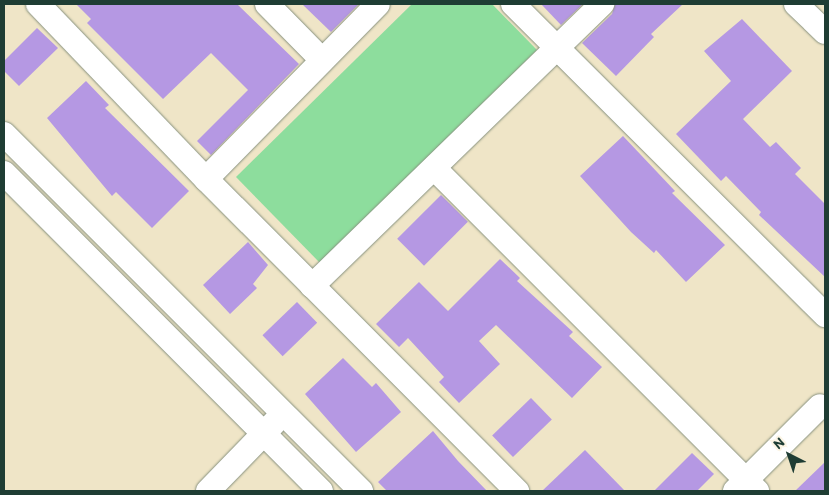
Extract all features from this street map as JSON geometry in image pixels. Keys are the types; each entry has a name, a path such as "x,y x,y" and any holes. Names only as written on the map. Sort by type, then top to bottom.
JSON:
{"street":[{"path":"38,4 206,179 517,491"},
{"path":"267,4 321,59"},
{"path":"206,179 321,59 378,4"},
{"path":"513,4 825,315"},
{"path":"312,286 602,4"},
{"path":"796,4 825,32"},
{"path":"4,134 361,491"},
{"path":"434,168 746,488 820,406"},
{"path":"4,173 320,491"},
{"path":"208,491 284,413"}],"green space":[{"path":"412,4 492,4 537,50 320,263 236,177"}],"building":[{"path":"76,4 237,4 299,64 211,155 197,141 248,90 211,53 163,99 87,23 91,19"},
{"path":"302,4 359,4 331,32"},
{"path":"541,4 583,4 561,25"},
{"path":"615,4 683,4 651,34 654,37 616,76 582,43 612,14"},
{"path":"742,19 792,71 743,119 770,147 776,142 801,168 795,174 825,204 825,277 759,215 761,212 726,176 721,181 676,134 731,81 704,51"},
{"path":"37,28 58,48 19,86 4,71 4,61"},
{"path":"86,81 109,105 105,108 189,191 152,228 116,192 112,196 47,118"},
{"path":"623,136 675,191 672,193 725,245 686,282 656,250 654,253 631,232 580,176"},
{"path":"441,195 468,222 424,266 397,239"},
{"path":"248,242 268,265 253,284 257,288 230,314 203,285"},
{"path":"500,259 520,278 517,281 573,332 569,336 602,367 572,398 496,325 479,341 500,364 459,403 439,382 444,377 408,338 399,347 376,324 419,282 448,311"},
{"path":"297,302 317,323 283,356 262,335"},
{"path":"343,358 372,387 376,383 401,412 356,452 305,394"},
{"path":"531,398 552,420 513,457 492,436"},
{"path":"433,431 487,491 387,491 378,482"},
{"path":"585,450 625,491 542,491"},
{"path":"692,453 714,474 697,491 654,491"},
{"path":"825,462 825,491 795,491"}]}
